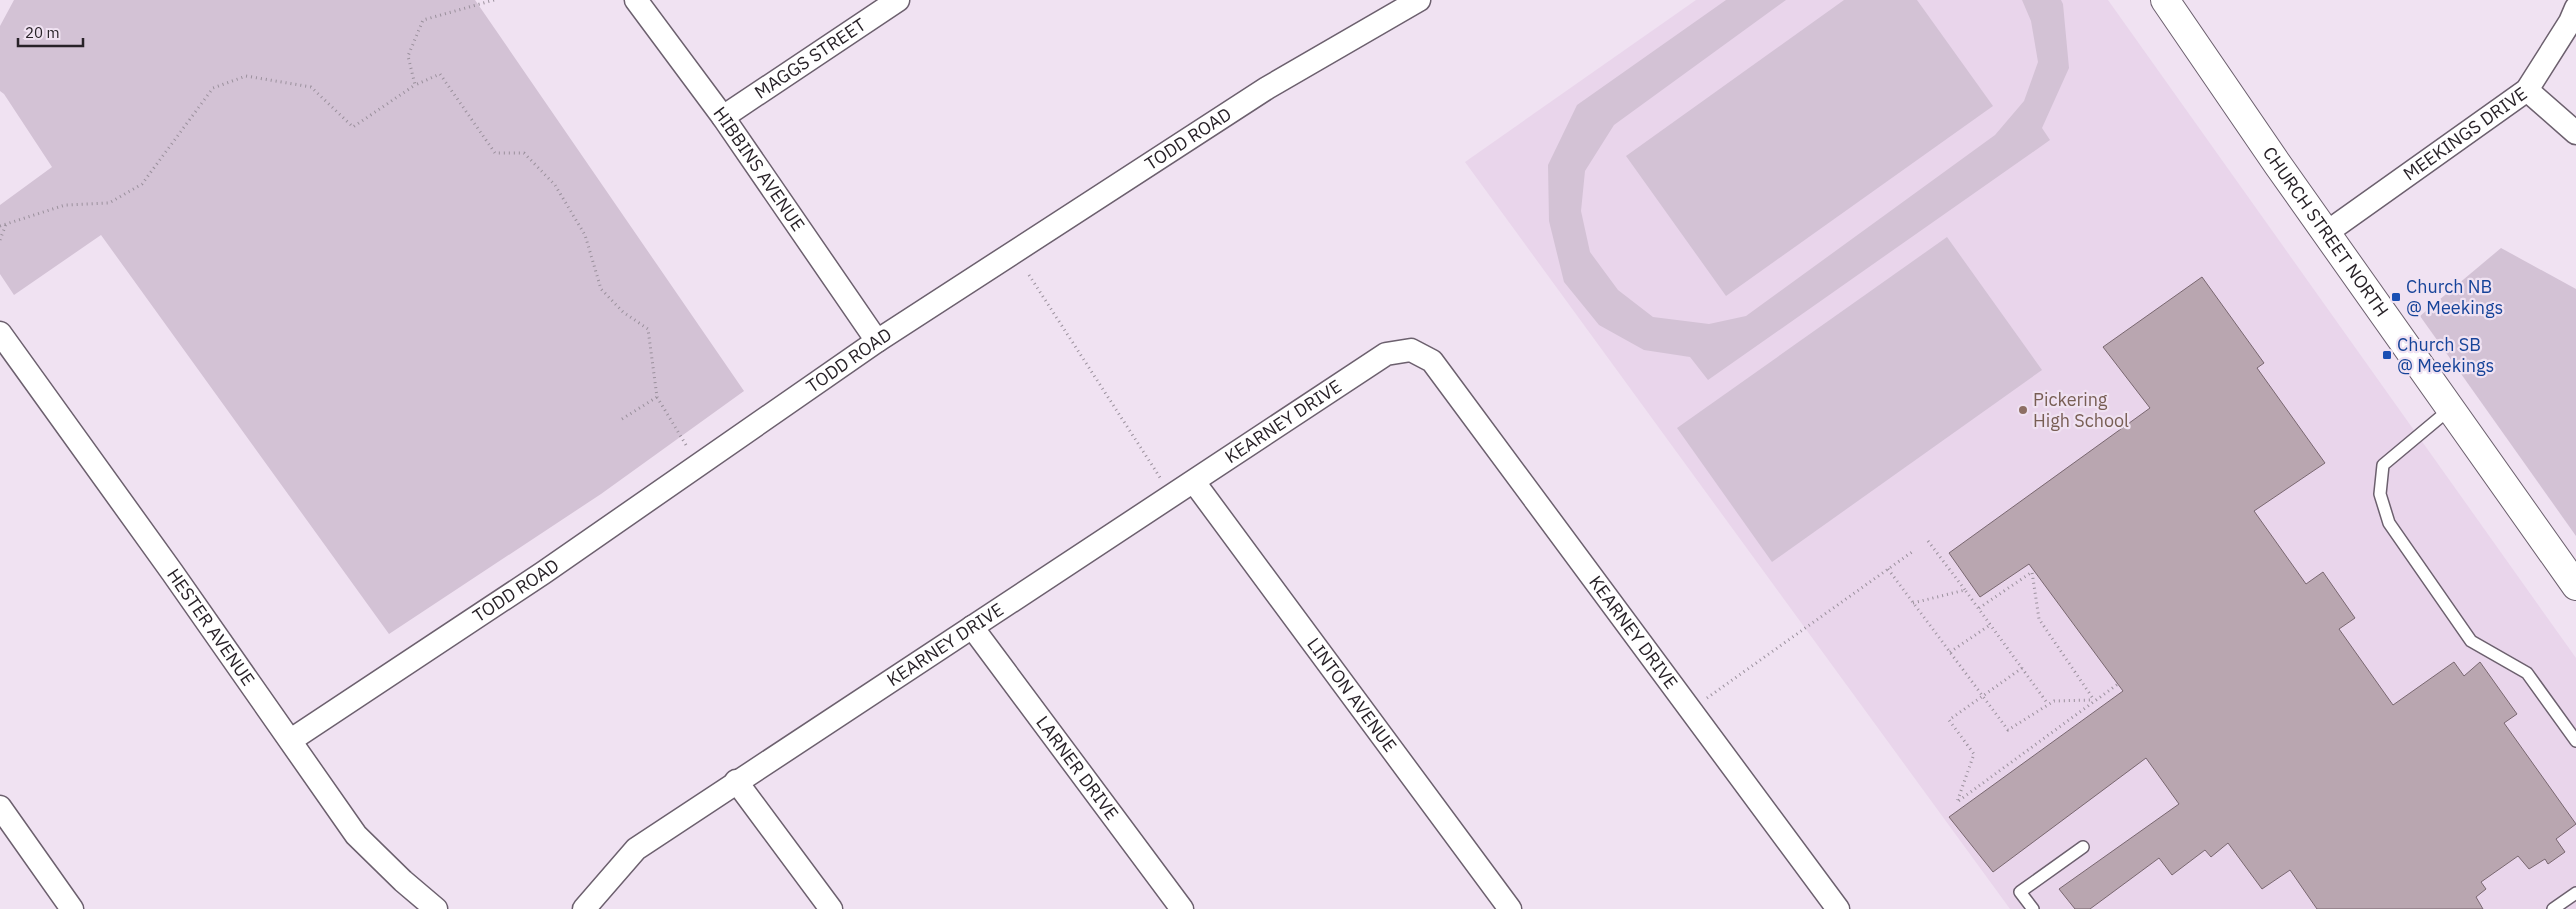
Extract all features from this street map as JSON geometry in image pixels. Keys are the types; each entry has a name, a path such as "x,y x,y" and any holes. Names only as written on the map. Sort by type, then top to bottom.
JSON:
{"street":[{"name":"HIBBINS AVENUE","path":"636,0 723,117 877,341"},
{"name":"MAGGS STREET","path":"723,117 898,0"},
{"name":"TODD ROAD","path":"291,740 543,573 877,341 1267,88 1419,0"},
{"name":"CHURCH STREET NORTH","path":"2166,0 2326,233 2576,586"},
{"name":"MEEKINGS DRIVE","path":"2326,233 2527,90 2570,22 2576,8"},
{"path":"2527,90 2576,133"},
{"name":"HESTER AVENUE","path":"0,333 291,740 356,835 403,881 436,909"},
{"name":"KEARNEY DRIVE","path":"584,909 636,848 1386,354 1411,350 1432,361 1838,909"},
{"name":"LINTON AVENUE","path":"1194,482 1510,909"},
{"name":"LARNER DRIVE","path":"972,628 1182,909"},
{"path":"736,781 831,909"},
{"path":"0,807 72,909"}],"lane":[{"path":"2450,409 2383,465 2380,494 2389,523 2471,641 2527,673 2576,741"},
{"path":"2034,909 2020,892 2083,847"},
{"path":"2553,909 2576,893"}],"path":[{"path":"415,85 408,56 423,20 494,0"},
{"path":"0,226 65,206 109,203 142,184 213,88 246,76 311,87 353,127 415,85 440,74 496,153 524,153 556,185 585,235 601,289 623,312 648,329 657,397 686,445"},
{"path":"0,240 7,224"},
{"path":"1029,275 1157,474 1174,495"},
{"path":"622,420 657,397"},
{"path":"1928,541 2048,704"},
{"path":"1690,710 1912,552"},
{"path":"1888,569 2008,730 2054,701 2095,700"},
{"path":"1979,608 2032,572 2039,618 2095,700"},
{"path":"1913,603 1965,590"},
{"path":"1950,652 1990,624"},
{"path":"2022,668 1949,720 1974,754 1957,802 2118,684"}],"shaded area":[{"path":"14,0 475,0 744,391 601,494 389,634 101,235 14,295 0,274 0,205 52,167 4,94 0,91 0,26"},
{"name":"Pickering High School","path":"1696,0 2108,0 2576,658 2576,909 2010,909 1465,162"},
{"path":"1726,0 1786,0 1614,125 1585,171 1581,211 1590,252 1618,290 1653,317 1709,324 1746,316 1995,135 2024,101 2038,62 2031,21 2022,0 2061,0 2063,4 2069,68 2042,128 2050,140 1708,380 1690,357 1644,350 1599,325 1564,282 1549,221 1548,165 1577,105"},
{"path":"1844,0 1917,0 1993,106 1726,296 1626,156"},
{"path":"1947,237 2042,370 1772,562 1677,428"},
{"path":"2501,248 2576,289 2576,536 2420,316"}],"building":[{"path":"2202,277 2264,363 2257,368 2325,463 2254,511 2306,584 2323,572 2355,618 2339,629 2393,705 2454,662 2464,676 2480,662 2517,714 2504,723 2576,824 2556,839 2565,852 2548,864 2545,859 2529,869 2518,856 2481,882 2486,889 2476,897 2483,909 2317,909 2290,870 2262,889 2228,843 2211,857 2205,850 2172,875 2159,858 2090,909 2075,909 2059,889 2179,804 2146,758 1993,872 1949,817 2123,691 2029,564 1980,597 1949,553 2150,408 2103,347"}],"place":[{"name":"Church NB @ Meekings","path":"2396,297"},
{"name":"Church SB @ Meekings","path":"2387,355"},
{"name":"Pickering High School","path":"2023,410"}]}
